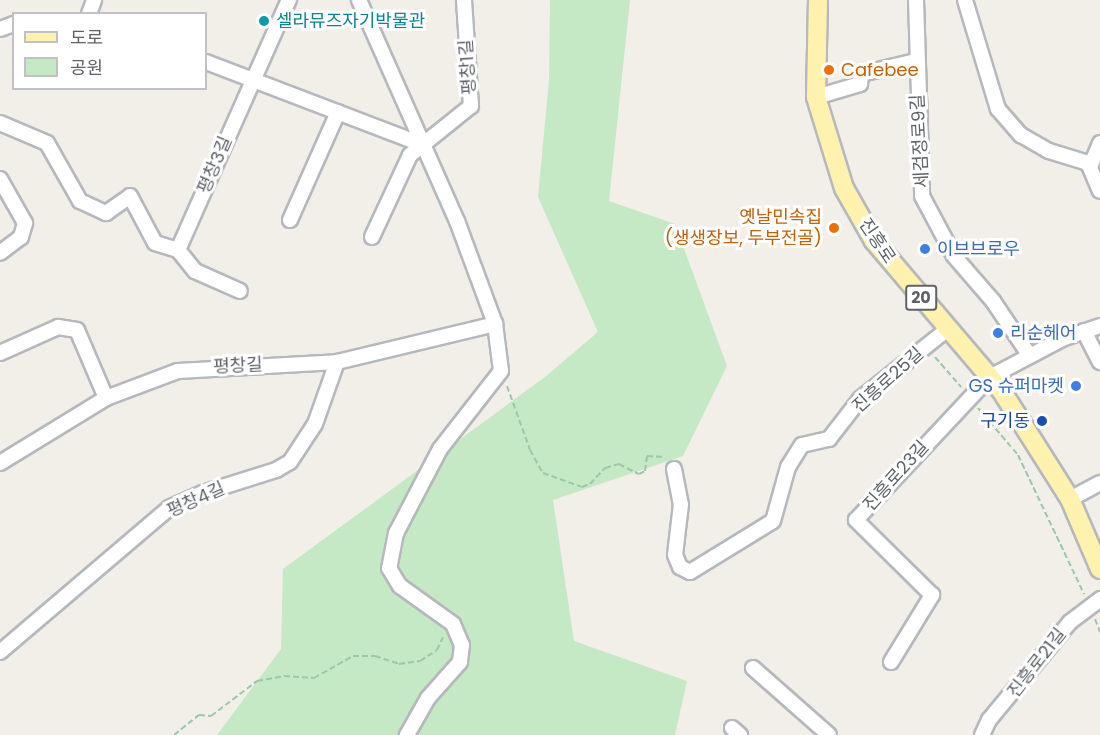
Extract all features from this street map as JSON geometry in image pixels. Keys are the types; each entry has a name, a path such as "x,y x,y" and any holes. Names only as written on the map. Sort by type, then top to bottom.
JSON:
{"main road":[{"name":"진흥로","path":"818,0 816,97 844,188 874,241 990,378 1070,499 1100,570"}],"street":[{"path":"359,0 457,221 495,324 501,371 440,449 396,533 389,568 400,586 453,624 462,645 460,662 428,698 407,735"},
{"name":"평창1길","path":"421,144 471,106 464,0"},
{"name":"세검정로9길","path":"916,0 916,61 922,196 954,256 993,301 1030,356"},
{"path":"965,0 998,109 1021,135 1049,151 1088,163 1100,191"},
{"name":"평창3길","path":"178,250 252,80 283,1"},
{"path":"816,97 860,84 861,74 916,61"},
{"path":"207,62 421,144"},
{"path":"290,220 338,112"},
{"path":"0,123 47,143 80,201 106,213 130,196 155,243 178,250 195,271 240,291"},
{"path":"1090,168 1100,143"},
{"path":"372,237 410,155 421,144"},
{"path":"0,179 25,224 21,237 0,253"},
{"name":"평창길","path":"0,463 106,398 178,370 337,363 495,324"},
{"name":"진흥로23길","path":"891,662 932,595 856,520 990,378 1030,356 1100,326"},
{"path":"0,353 58,327 77,330 106,398"},
{"name":"진흥로25길","path":"674,469 681,504 675,555 680,567 690,572 773,521 788,467 802,445 829,439 860,399 949,328"},
{"path":"1084,332 1100,362"},
{"name":"평창4길","path":"0,652 169,508 203,493 276,470 290,462 315,424 337,363"},
{"path":"1070,499 1100,483"},
{"name":"진흥로21길","path":"982,735 1070,622 1095,603"},
{"path":"753,668 829,735"}],"path":[{"path":"926,346 1018,455 1095,603 1100,632"},
{"path":"501,371 530,450 543,473 582,487 590,484 605,468 619,464 642,473 647,456 667,458 674,469"},
{"path":"174,735 199,716 211,716 257,681 285,676 314,678 353,656 375,656 399,664 420,661 437,650 445,632 438,614"}],"green space":[{"path":"550,0 630,0 609,201 675,224 727,366 683,456 553,500 574,641 687,681 675,735 217,735 281,649 283,569 545,377 598,332 538,197 549,80"}],"place":[{"name":"셀라뮤즈자기박물관","path":"264,21"},
{"name":"Cafebee","path":"829,70"},
{"name":"옛날민속집 (생생장보, 두부전골)","path":"834,228"},
{"name":"이브브로우","path":"925,249"},
{"name":"리순헤어","path":"998,333"},
{"name":"GS 슈퍼마켓","path":"1076,386"},
{"name":"구기동","path":"1042,421"}]}
